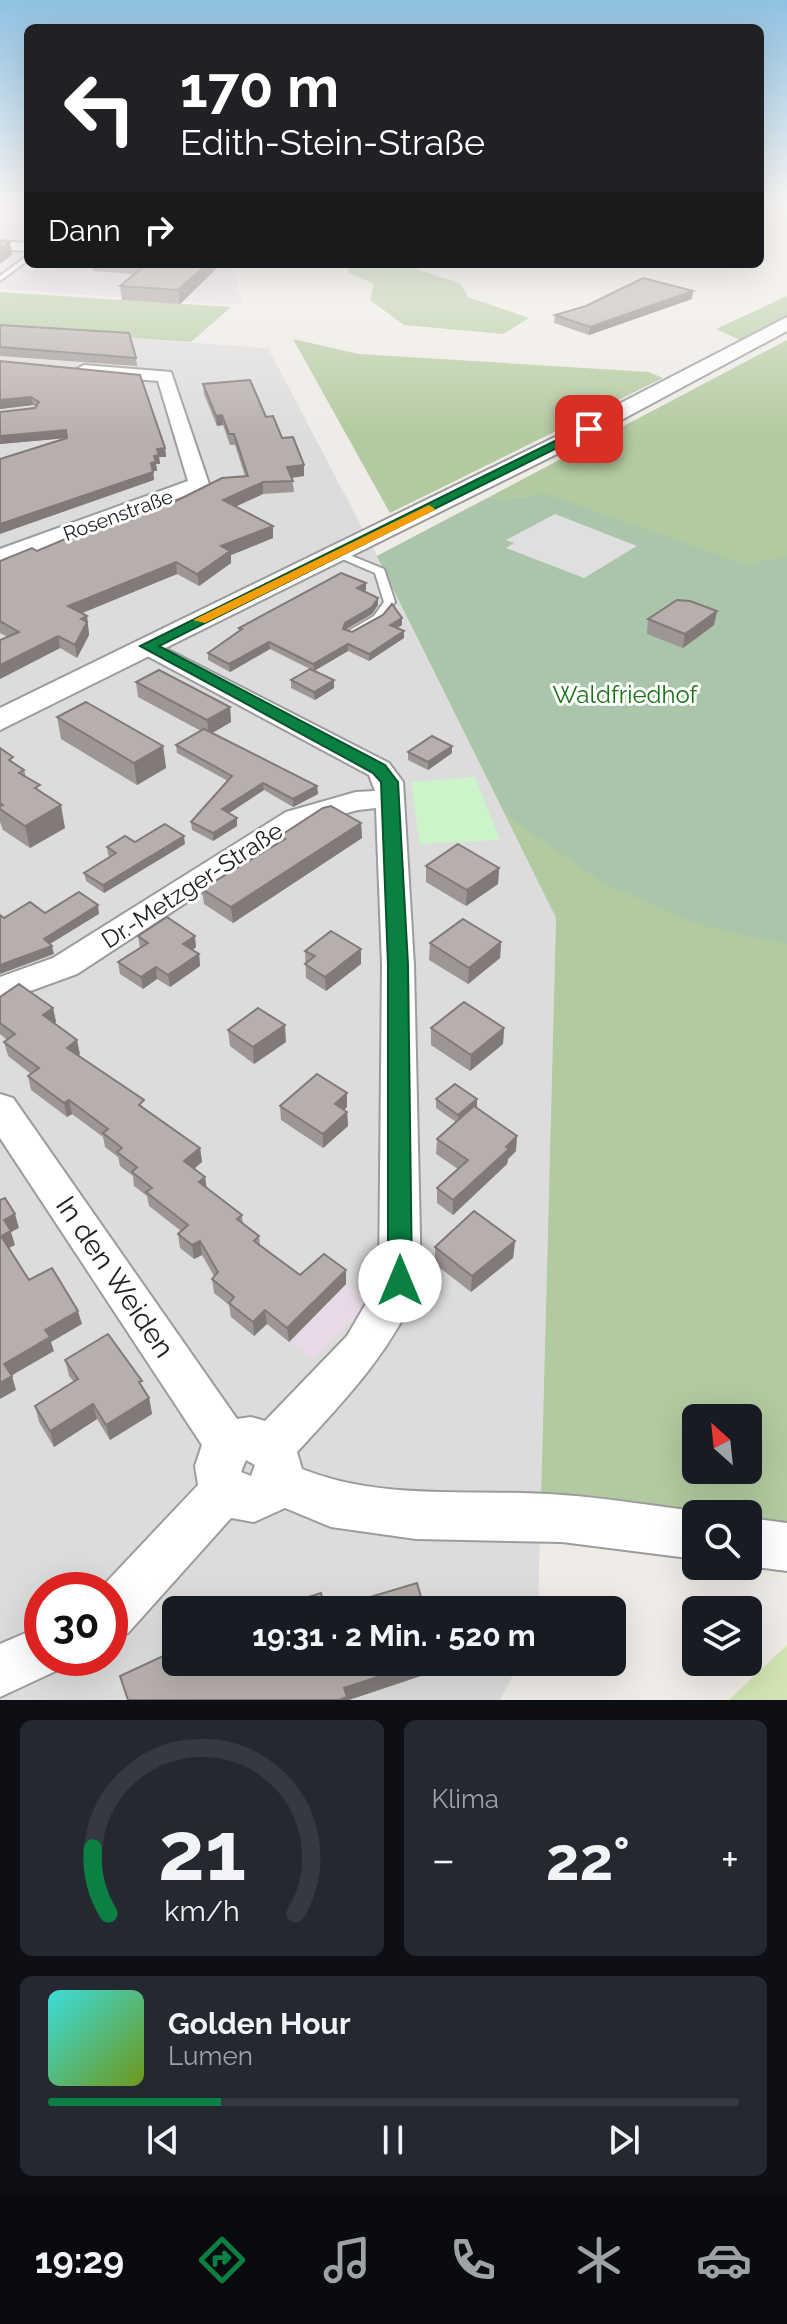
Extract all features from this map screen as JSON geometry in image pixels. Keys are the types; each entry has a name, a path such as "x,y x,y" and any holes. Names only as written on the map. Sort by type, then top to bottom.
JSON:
{"street":[{"path":"0,720 549,449 787,323"},
{"name":"Rosenstraße","path":"0,557 199,484 165,376 60,368"},
{"path":"128,1596 371,1341 391,1308 400,1281 398,965 389,782 379,769 147,646"},
{"name":"Dr.-Metzger-Straße","path":"0,990 65,966 296,818 356,801 390,799"},
{"name":"In den Weiden","path":"0,1108 250,1466"},
{"path":"250,1466 331,1504 416,1516 562,1518 682,1533"},
{"path":"762,1544 787,1547"},
{"path":"0,1671 24,1660"}],"lane":[{"path":"337,553 380,571 390,602 378,618 351,634"}],"shaded area":[{"path":"0,280 237,280 242,305 0,289"},
{"path":"0,329 268,348 377,556 556,918 538,1596 162,1596 162,1676 513,1676 500,1700 0,1700"},
{"path":"555,514 637,546 584,578 506,548 514,543 506,540"},
{"path":"324,1268 372,1301 313,1359 267,1324"}],"green space":[{"path":"366,280 452,280 460,283 468,297 529,318 503,334 404,325 370,300 374,284"},
{"path":"0,292 231,307 191,342 0,329"},
{"path":"787,296 787,318 742,341 716,329"},
{"path":"293,339 359,354 649,372 663,378 390,513"},
{"path":"787,340 787,1524 762,1521 762,1500 682,1500 682,1513 541,1499 556,918 377,556"},
{"name":"Waldfriedhof","path":"541,492 750,566 758,561 787,557 787,944 702,926 603,883 506,815 377,556 487,499 527,498"},
{"path":"475,777 500,840 420,844 411,782"},
{"path":"787,1645 787,1700 729,1700 754,1676 762,1676 762,1669"}],"building":[{"path":"127,280 189,280 178,290 120,286"},
{"path":"638,280 652,280 693,291 590,327 555,315 586,306"},
{"path":"0,325 129,333 136,358 0,347"},
{"path":"0,361 140,375 165,448 157,449 159,455 154,456 156,462 151,463 153,472 0,524 0,459 67,438 66,430 0,436 0,412 35,408 39,402 31,397 0,400"},
{"path":"250,380 266,417 273,416 282,438 293,437 304,465 287,467 293,481 263,482 223,500 273,526 221,546 230,551 197,574 176,562 68,606 87,616 81,619 87,622 75,645 58,636 0,665 0,640 19,632 0,621 0,561 32,548 37,551 167,496 176,501 222,478 248,476 234,434 229,434 222,415 216,416 203,384"},
{"path":"341,573 366,583 357,588 378,598 372,607 345,623 343,629 352,632 383,615 392,604 402,618 390,625 404,631 369,654 348,644 313,664 269,642 229,664 208,653 242,629 239,628"},
{"path":"677,600 690,601 717,611 685,634 648,619"},
{"path":"310,669 334,680 314,692 291,680"},
{"path":"159,670 230,707 207,720 136,682"},
{"path":"86,702 163,746 134,763 57,717"},
{"path":"204,729 317,786 293,799 263,783 222,809 237,818 213,833 191,822 232,776 176,745"},
{"path":"432,736 452,746 428,762 408,752"},
{"path":"0,748 13,757 9,760 24,770 19,773 40,785 35,788 61,805 25,826 0,809 3,805 0,803"},
{"path":"331,806 361,823 231,907 202,889 285,839 280,836"},
{"path":"165,824 184,836 103,885 84,873 116,853 107,847 125,836 135,842"},
{"path":"458,844 499,868 467,890 426,866"},
{"path":"79,892 98,905 44,939 52,946 0,965 0,915 4,918 30,902 45,913"},
{"path":"167,917 195,936 183,944 199,954 168,975 156,967 141,977 118,962 148,943 138,936"},
{"path":"463,919 501,942 469,968 430,943"},
{"path":"331,931 361,949 325,977 305,964 315,956 305,951"},
{"path":"19,984 53,1008 43,1015 77,1040 67,1048 144,1100 139,1105 200,1148 184,1161 205,1177 199,1182 242,1215 237,1219 259,1236 254,1241 300,1275 324,1254 346,1270 287,1328 265,1310 253,1322 229,1303 234,1297 212,1279 218,1272 200,1241 192,1245 178,1234 188,1225 146,1192 152,1188 132,1172 137,1167 117,1152 122,1148 103,1133 108,1129 69,1100 64,1103 28,1076 39,1068 4,1042 15,1034 0,1023 0,997"},
{"path":"464,1002 504,1028 471,1055 431,1028"},
{"path":"258,1008 285,1025 253,1047 228,1030"},
{"path":"317,1074 347,1093 335,1104 347,1112 323,1134 280,1106"},
{"path":"455,1084 477,1099 458,1115 436,1099"},
{"path":"474,1106 517,1136 506,1147 509,1149 453,1200 437,1188 468,1160 437,1139"},
{"path":"5,1198 15,1214 4,1220 11,1231 1,1236 29,1280 52,1268 78,1311 45,1330 50,1337 4,1364 12,1376 0,1383 0,1200"},
{"path":"474,1211 515,1241 472,1276 435,1247"},
{"path":"108,1334 142,1381 139,1382 149,1398 106,1425 93,1404 50,1431 35,1406 78,1379 65,1360"},
{"path":"417,1583 421,1596 374,1596"},
{"path":"162,1656 162,1676 381,1676 344,1688 347,1697 339,1700 128,1700 120,1676 128,1676 128,1672"}],"slow traffic":[{"path":"200,620 429,509"}],"route":[{"path":"400,1281 398,965 389,782 379,769 147,646 589,429"}]}
